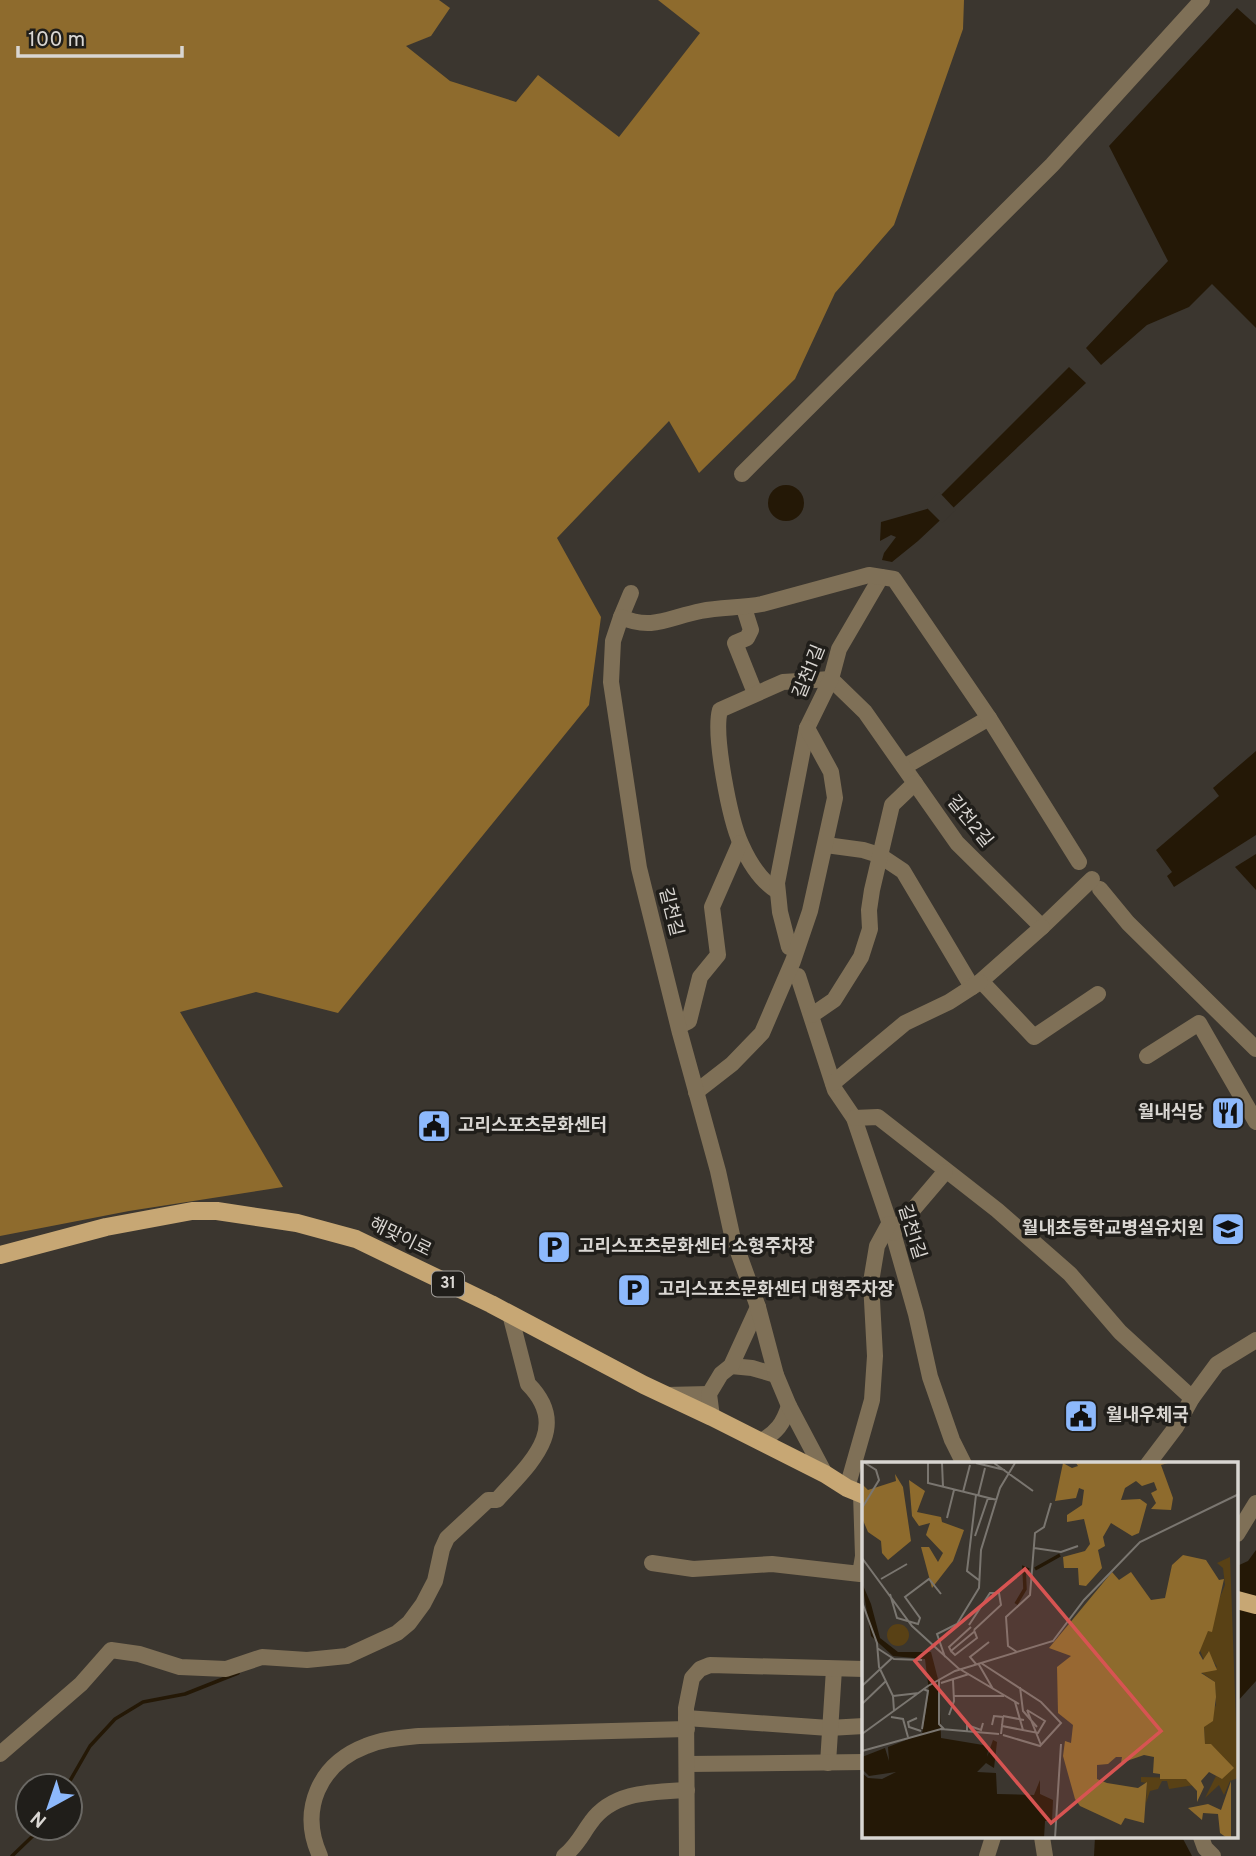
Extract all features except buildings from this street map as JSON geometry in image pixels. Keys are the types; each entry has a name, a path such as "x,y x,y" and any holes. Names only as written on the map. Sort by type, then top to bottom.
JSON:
{"main road":[{"name":"해맞이로","path":"0,1255 137,1220 192,1211 217,1211 297,1223 356,1239 510,1314 663,1395 712,1417 857,1492"},
{"path":"1238,1600 1256,1605"}],"street":[{"path":"742,474 1052,165 1202,0"},
{"path":"621,618 636,624 649,624 704,611 744,608 869,575 887,578 989,718 1079,862"},
{"name":"길천1길","path":"887,578 839,649 831,680 807,728 796,776 777,891 793,961 833,1083 854,1118 891,1228 916,1314 930,1377 952,1440 966,1462"},
{"name":"길천길","path":"631,593 613,641 611,682 639,867 718,1171 732,1235 758,1307 776,1375 789,1406 825,1474"},
{"path":"744,608 751,630 747,638 735,643 755,693"},
{"path":"777,891 764,883 740,843 724,782 717,722 720,710 783,682 831,680"},
{"name":"길천2길","path":"831,680 864,712 957,843 1042,928"},
{"path":"904,767 989,718"},
{"path":"696,1092 732,1064 762,1033 793,961 810,911 835,799 831,772 807,728"},
{"path":"812,1015 834,1000 861,957 870,929 869,910 892,805 915,783"},
{"path":"679,1026 689,1021 700,977 718,955 712,907 740,843"},
{"path":"826,845 863,849 879,855 903,871 976,984 1034,1037 1098,994"},
{"path":"833,1083 905,1023 950,1002 976,984 1096,884 1128,923 1256,1049"},
{"path":"1147,1056 1199,1023 1256,1122"},
{"path":"854,1118 878,1117 997,1210 1070,1274 1120,1332 1192,1398"},
{"path":"862,1545 857,1492 872,1400 875,1356 871,1282 877,1246 891,1228 903,1224 945,1172"},
{"path":"712,1417 709,1394 721,1374 731,1366 758,1307"},
{"path":"0,1754 81,1684 111,1650 139,1654 180,1667 226,1669 262,1657 307,1660 347,1656 397,1633 423,1604 435,1581 447,1538 488,1500 497,1500 533,1459 548,1431 547,1419 536,1392 528,1384 510,1314"},
{"path":"1150,1462 1217,1364 1256,1340"},
{"path":"731,1366 752,1368 776,1375"},
{"path":"663,1395 709,1394"},
{"path":"760,1442 777,1432 789,1406"},
{"path":"1238,1532 1256,1503"},
{"path":"652,1563 693,1569 772,1564 860,1574 862,1562"},
{"path":"687,1856 687,1723 692,1678 710,1665 862,1669"},
{"path":"828,1763 834,1669"},
{"path":"320,1856 313,1838 311,1811 317,1787 348,1755 365,1746 387,1740 419,1736 687,1723 829,1728 862,1726"},
{"path":"687,1763 862,1762"},
{"path":"564,1856 581,1840 590,1822 600,1811 614,1803 632,1795 687,1790"},
{"path":"987,1856 992,1839"},
{"path":"1201,1839 1213,1856"}],"shaded area":[{"path":"0,0 439,0 450,8 431,36 406,46 450,81 516,102 538,75 619,137 700,33 658,0 964,0 963,29 894,225 835,293 795,379 699,473 669,421 557,538 601,617 589,705 338,1013 256,992 180,1012 283,1187 129,1211 0,1236"},
{"path":"1237,8 1256,25 1256,328 1212,284 1189,307 1147,325 1101,365 1086,348 1168,261 1109,146"},
{"path":"1069,367 1086,383 918,541 892,562 882,560 896,537 891,535 880,541 881,522 927,509"},
{"path":"786,485 799,490 804,503 799,516 786,521 773,516 768,503 773,490"},
{"path":"1256,751 1256,835 1174,887 1167,876 1172,872 1156,850 1219,796 1213,788"},
{"path":"1256,854 1256,890 1235,867"},
{"path":"1256,1550 1256,1681 1238,1701 1238,1566 1248,1561"},
{"path":"1095,1839 1183,1839 1192,1856 1094,1856"}],"pier":[{"path":"939,492 956,510 942,523 925,506"}],"waterway":[{"path":"75,1772 90,1746 115,1719 143,1702 185,1694 238,1673"},
{"path":"12,1856 26,1842"}],"place":[{"name":"월내식당","path":"1228,1113"},
{"name":"고리스포츠문화센터","path":"434,1126"},
{"name":"월내초등학교병설유치원","path":"1228,1229"},
{"name":"고리스포츠문화센터 소형주차장","path":"554,1247"},
{"name":"고리스포츠문화센터 대형주차장","path":"634,1290"},
{"name":"월내우체국","path":"1081,1416"}]}
